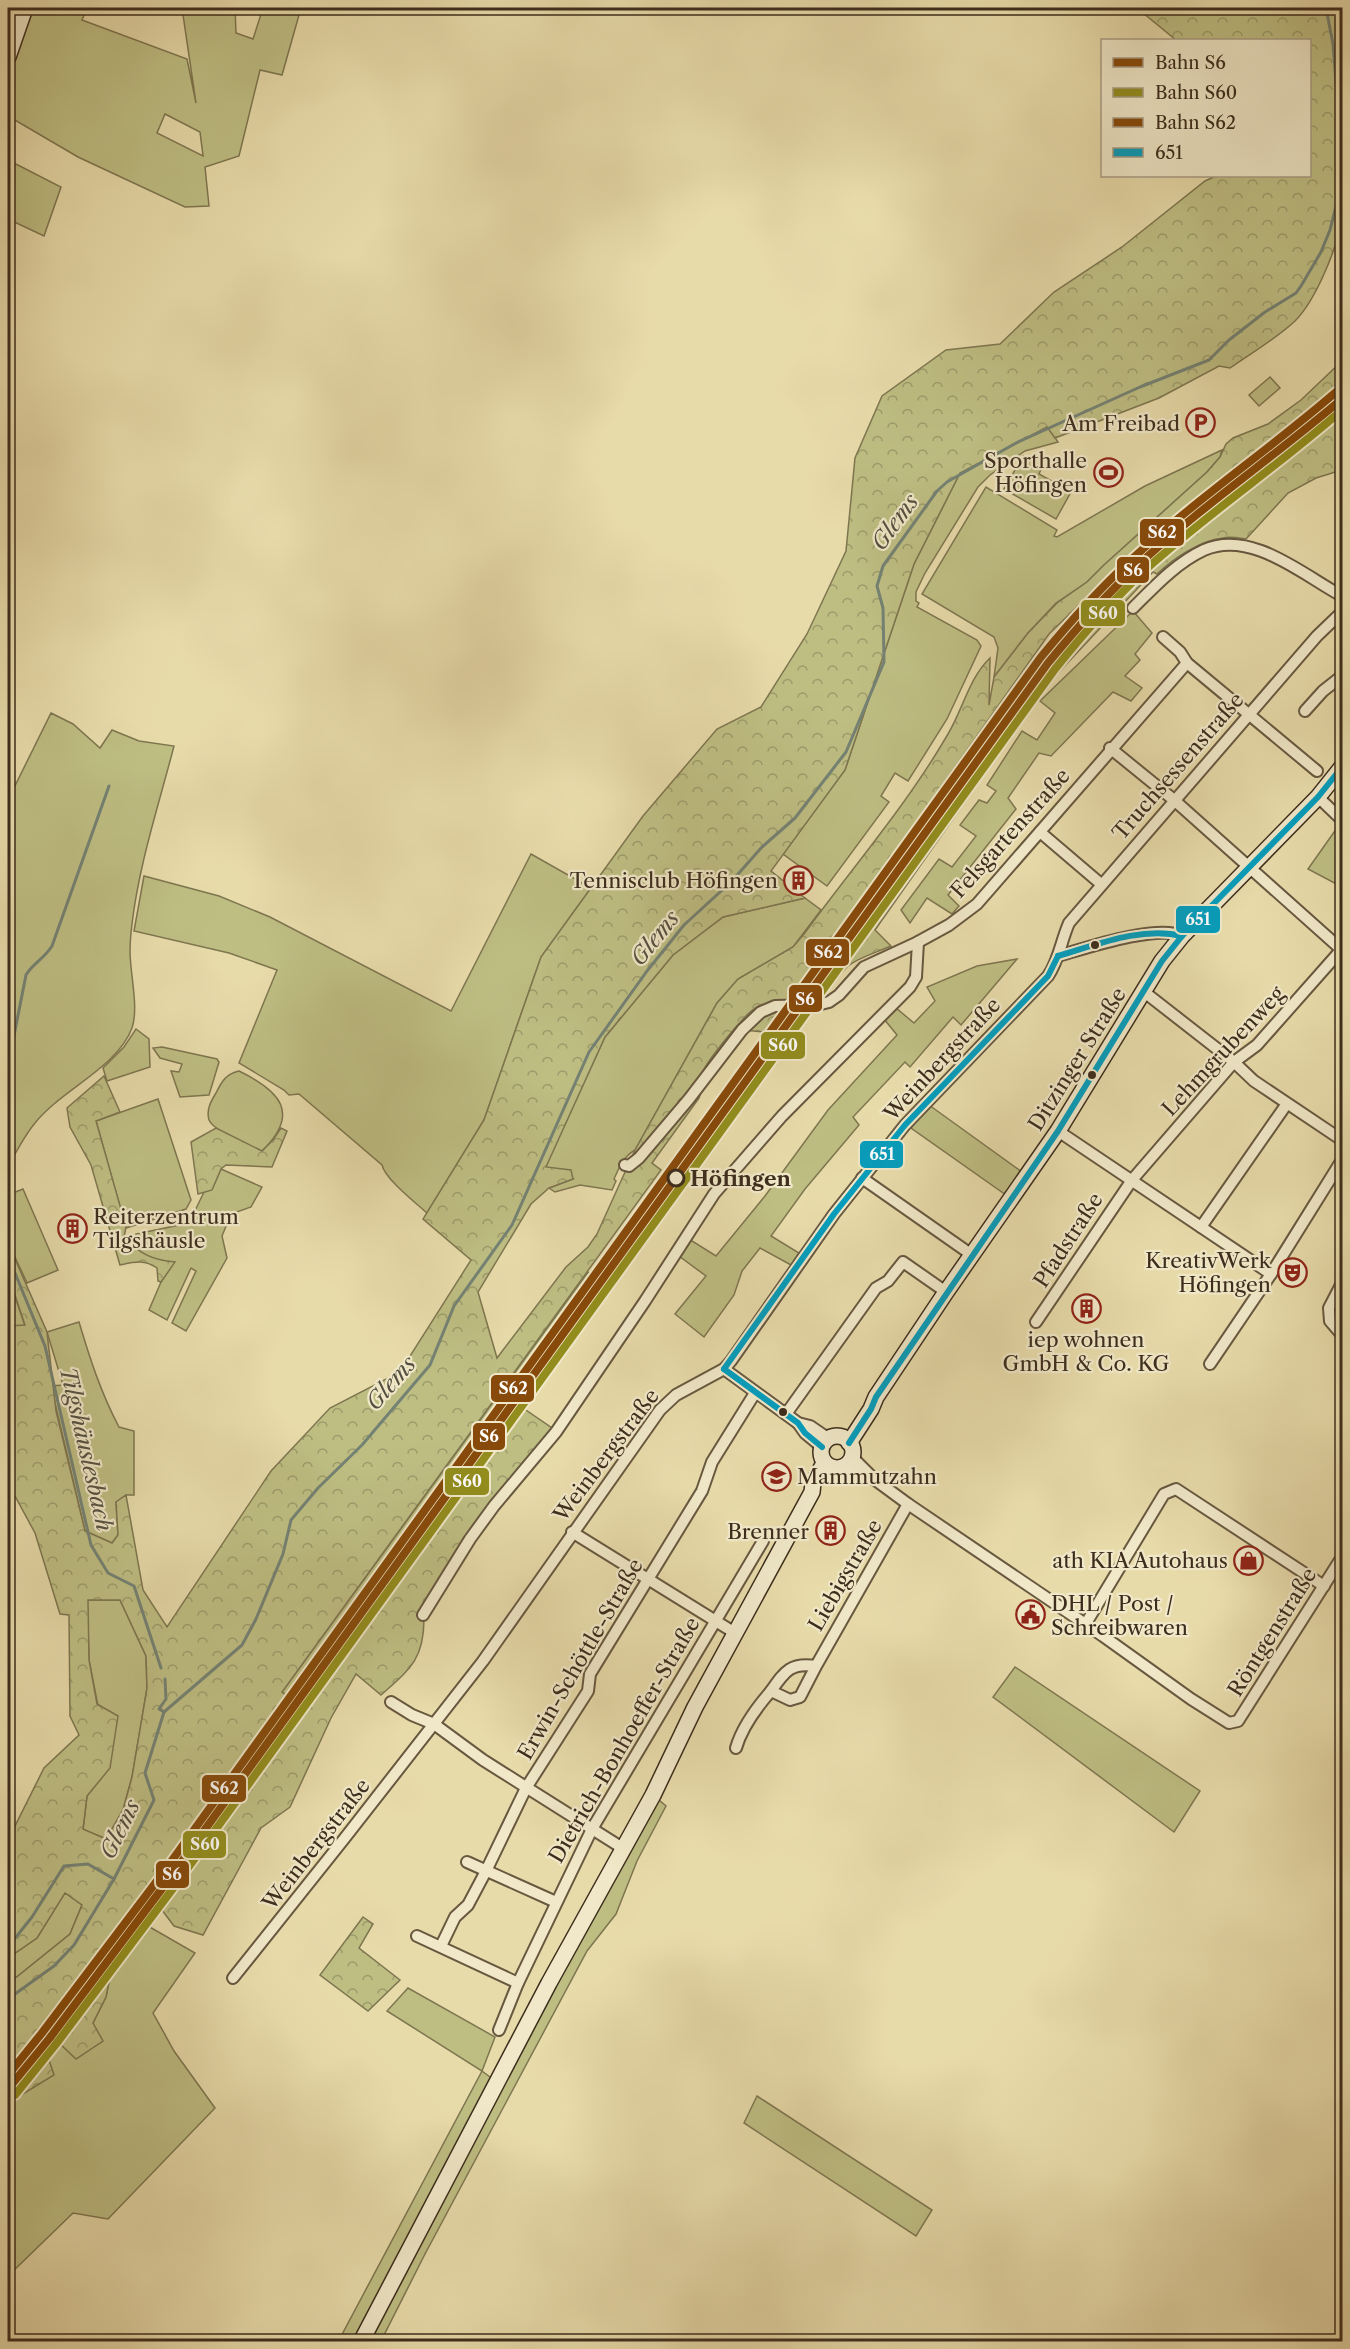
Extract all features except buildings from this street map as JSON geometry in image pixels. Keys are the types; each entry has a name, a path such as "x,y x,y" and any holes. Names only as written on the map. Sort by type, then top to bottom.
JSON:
{"street":[{"path":"8,57 25,8"},
{"path":"1133,608 1182,564 1204,550 1224,545 1239,545 1261,552 1342,596"},
{"name":"Truchsessenstraße","path":"1058,956 1061,941 1069,923 1101,884 1317,636 1342,612"},
{"path":"1163,637 1180,652 1186,663 1317,771"},
{"name":"Felsgartenstraße","path":"625,1165 629,1166 639,1158 742,1030 761,1012 775,1006 829,1002 839,996 864,967 950,925 977,904 1186,663"},
{"path":"1305,711 1323,691 1342,676"},
{"path":"1110,748 1174,800 1342,949"},
{"name":"Ditzinger Straße","path":"362,2342 549,1983 653,1795 695,1707 812,1492 813,1483 872,1409 876,1397 946,1292 1059,1131 1154,973 1182,936 1318,797 1342,767"},
{"path":"1318,797 1342,820"},
{"path":"1040,832 1101,884"},
{"path":"1058,956 1142,934 1167,932 1182,936"},
{"path":"423,1614 470,1539 494,1506 556,1432 714,1194 782,1116 910,987 916,977 918,942"},
{"name":"Lehmgrubenweg","path":"1132,1180 1234,1062 1257,1045 1342,949"},
{"name":"Weinbergstraße","path":"233,1978 483,1661 660,1410 676,1395 724,1369 862,1178 923,1105 1048,976 1058,956"},
{"path":"1143,991 1234,1062 1254,1082 1342,1140"},
{"path":"1201,1227 1286,1105"},
{"path":"1059,1131 1271,1275"},
{"path":"1210,1364 1271,1275 1342,1160"},
{"path":"862,1178 972,1255"},
{"name":"Pfadstraße","path":"1036,1322 1132,1180"},
{"path":"786,1414 876,1288 888,1281 903,1262 946,1292"},
{"path":"1342,1283 1329,1308 1329,1321 1342,1335"},
{"name":"Röntgenstraße","path":"724,1369 798,1423 810,1426 837,1452 908,1504 1200,1706 1229,1723 1238,1721 1342,1557"},
{"name":"Erwin-Schöttle-Straße","path":"441,1946 455,1917 468,1905 526,1788 588,1691 590,1674 702,1491 712,1462 755,1393"},
{"path":"1085,1625 1164,1494 1176,1489 1324,1586"},
{"name":"Liebigstraße","path":"771,1690 790,1700 800,1697 908,1504"},
{"path":"572,1532 735,1633"},
{"name":"Dietrich-Bonhoeffer-Straße","path":"499,2030 518,1983 592,1829 764,1541"},
{"path":"736,1748 749,1721 788,1671 800,1664 816,1666"},
{"path":"391,1702 412,1715 434,1724 483,1760 624,1849"},
{"path":"467,1862 556,1902"},
{"path":"417,1936 518,1983"}],"green space":[{"path":"31,8 87,8 82,20 187,59 196,103 182,8 235,8 236,33 253,39 263,8 301,8 282,75 260,70 239,156 205,167 209,206 185,207 78,157 8,116 8,75","holes":["165,114 200,132 203,156 157,133"]},
{"path":"1137,8 1342,8 1342,224 1329,262 1310,301 1288,328 1230,368 1219,366 1159,398 1055,438 1047,427 960,473 914,564 845,770 771,871 805,898 723,917 673,955 605,1037 546,1167 571,1170 573,1179 549,1188 531,1204 478,1292 497,1358 566,1267 588,1247 597,1234 635,1150 717,1003 738,979 793,947 804,934 915,786 948,734 971,684 983,666 990,658 989,705 994,677 1028,633 1057,603 1087,582 1207,472 1220,457 1226,444 1233,438 1268,424 1301,400 1342,361 1342,380 1282,435 1109,576 1049,634 789,1002 768,1003 757,1007 744,1018 720,1047 703,1071 699,1098 652,1163 661,1170 282,1692 299,1705 517,1404 552,1428 512,1480 424,1619 421,1645 413,1663 381,1695 356,1674 331,1718 290,1807 261,1828 203,1935 174,1926 159,1906 148,1926 111,1972 106,1997 93,2023 103,2041 76,2059 60,2044 49,2060 54,2075 13,2100 8,2107 8,1984 70,1934 82,1905 65,1893 37,1938 8,1958 8,1840 44,1768 79,1735 70,1716 69,1615 60,1614 35,1533 8,1483 8,1326 25,1325 8,1274 8,1243 47,1332 56,1411 85,1531 112,1543 118,1535 116,1502 126,1495 143,1590 167,1627 271,1471 330,1408 400,1372 471,1260 423,1219 484,1120 541,957 643,816 717,729 761,707 807,634 846,551 855,458 882,396 946,350 1000,344 1054,292 1122,247 1205,181 1214,177 1311,177 1311,39 1175,39","holes":["88,1600 120,1600 146,1656 147,1688 132,1777 123,1810 106,1839 83,1829 87,1796 110,1768 118,1716 97,1704 89,1660"]},
{"path":"8,160 61,187 44,236 8,219"},
{"path":"1270,377 1280,388 1259,406 1249,395"},
{"path":"1342,406 1342,470 1316,478 1288,493 1246,539 1229,537 1196,546 1157,574 1153,572 1042,690 1015,726 1007,742 875,930 891,946 852,963 827,992 815,998 806,999 1025,701 1103,607 1138,573"},
{"path":"1048,427 1058,442 1025,451 990,475 978,487 925,573 916,592 916,601 919,603 917,607 977,640 981,646 947,719 908,781 895,773 881,796 889,802 827,886 783,854 845,770 914,564 960,473"},
{"path":"1222,450 1220,457 1207,472 1087,582 1056,603 1028,633 994,677 998,648 994,637 922,594 986,487 1057,530 1054,536 1057,537 1145,486"},
{"path":"1023,456 1042,467 1039,474 1071,492 1056,519 1004,489"},
{"path":"1133,611 1152,633 1135,654 1140,660 1125,676 1142,688 1131,701 1113,692 1051,756 1039,753 1008,798 1016,809 948,895 959,906 952,914 927,898 910,923 901,910 939,859 952,867 976,836 960,825 979,800 987,803 996,791 987,785 1022,731 1037,740 1055,713 1040,701"},
{"path":"51,713 73,724 100,748 112,730 139,741 174,746 144,857 135,902 130,948 135,1010 132,1028 125,1042 102,1067 59,1100 35,1123 8,1165 10,1121 8,1120 8,800"},
{"path":"1337,828 1342,833 1342,887 1308,869"},
{"path":"531,854 591,888 541,957 484,1120 427,1213 395,1184 382,1165 299,1094 289,1095 239,1063 277,970 229,953 134,931 144,876 219,896 270,917 451,1011"},
{"path":"805,898 821,910 793,947 738,979 717,1003 635,1150 624,1159 614,1179 616,1181 612,1190 580,1185 555,1192 549,1188 573,1179 545,1167 605,1037 673,955 723,917"},
{"path":"1017,959 961,1025 953,1017 910,1067 905,1062 853,1117 859,1125 805,1189 771,1236 799,1253 791,1265 760,1248 742,1271 734,1295 704,1337 675,1314 706,1276 679,1256 689,1239 716,1256 765,1196 828,1110 897,1035 884,1019 896,1008 914,1023 935,1001 927,987 977,966"},
{"path":"785,1011 769,1035 765,1032 742,1030 761,1012"},
{"path":"799,1011 812,1011 783,1045 777,1041"},
{"path":"136,1029 149,1039 150,1067 107,1081 103,1068 124,1047"},
{"path":"162,1047 217,1059 219,1062 209,1095 180,1097 171,1071 179,1072 182,1064 160,1058 153,1048"},
{"path":"239,1071 265,1087 281,1104 283,1114 281,1125 262,1151 225,1134 209,1120 208,1113 212,1099 220,1085 228,1076"},
{"path":"104,1076 120,1112 96,1121 126,1227 124,1237 135,1248 147,1255 175,1262 161,1282 158,1281 157,1268 148,1263 120,1265 91,1165 70,1127 67,1108"},
{"path":"158,1099 191,1200 186,1209 126,1228 96,1121"},
{"path":"929,1105 1022,1172 1006,1195 911,1128"},
{"path":"216,1128 262,1151 281,1128 287,1131 272,1167 226,1165 221,1169 212,1190 198,1194 191,1142"},
{"path":"221,1169 262,1187 251,1207 231,1214 222,1236 227,1258 186,1331 172,1323 196,1271 191,1268 167,1320 149,1310 161,1282 174,1262 160,1261 138,1252 136,1234 189,1223 204,1192 212,1189"},
{"path":"23,1189 58,1270 27,1283 8,1242 8,1195"},
{"path":"588,1272 604,1284 299,1706 282,1692"},
{"path":"8,1274 9,1279 25,1326 8,1326"},
{"path":"79,1322 96,1376 119,1427 134,1431 134,1495 126,1495 116,1502 118,1535 112,1543 85,1531 51,1386 63,1385 47,1332"},
{"path":"87,1600 120,1600 146,1656 147,1688 132,1777 123,1810 107,1839 83,1830 87,1796 110,1767 89,1660"},
{"path":"1015,1667 1200,1791 1174,1832 993,1697"},
{"path":"653,1795 666,1806 637,1861 616,1914 587,1951 381,2341 338,2342 482,2071 498,2083"},
{"path":"65,1892 82,1905 70,1934 8,1984 8,1958 37,1938"},
{"path":"363,1917 373,1924 359,1948 400,1980 368,2011 320,1975"},
{"path":"148,1926 195,1953 153,2013 174,2051 215,2108 108,2219 73,2213 8,2276 8,2107 61,2044 93,2023 106,1997 111,1972"},
{"path":"408,1988 495,2037 482,2071 387,2011"},
{"path":"757,2096 932,2210 916,2236 744,2123"}],"waterway":[{"name":"Glems","path":"8,1947 32,1917 64,1866 88,1864 114,1879 154,1800 145,1773 164,1712 242,1645 256,1619 283,1554 291,1520 318,1488 362,1445 430,1365 454,1306 512,1225 589,1052 647,971 684,925 731,882 762,847 795,818 846,752 884,662 883,608 877,586 883,566 937,491 947,482 1016,443 1140,387 1209,360 1229,340 1265,312 1296,293 1301,286 1321,252 1330,230 1338,198 1340,134 1333,44 1326,8"},
{"path":"8,1066 26,975 52,946 109,786"},
{"name":"Tilgshäuslesbach","path":"8,1256 45,1346 91,1545 108,1573 134,1586 161,1668"},
{"path":"164,1712 159,1709 166,1699 165,1679"},
{"path":"8,1999 54,1966 74,1945 114,1879"}],"rail line":[{"name":"S62","path":"8,2075 160,1877 1041,657 1095,595 1155,538 1336,392"},
{"name":"S6","path":"8,2089 49,2039 167,1882 1048,663 1091,613 1137,566 1342,399"},
{"name":"S60","path":"15,2095 174,1887 1055,669 1098,618 1144,571 1342,410"}],"transit line":[{"name":"651","path":"849,1443 876,1397 1058,1131 1162,961 1182,936 1318,797 1342,767"},
{"name":"651","path":"1058,956 1135,935 1151,933 1182,936"},
{"name":"651","path":"724,1369 834,1214 905,1125 1048,976 1058,956"},
{"name":"651","path":"724,1369 798,1423 805,1433 822,1447"}],"place":[{"name":"Am Freibad","path":"1201,423"},
{"name":"Sporthalle Höfingen","path":"1108,472"},
{"name":"Tennisclub Höfingen","path":"799,880"},
{"name":"Höfingen","path":"676,1178"},
{"name":"Reiterzentrum Tilgshäusle","path":"72,1228"},
{"name":"KreativWerk Höfingen","path":"1292,1272"},
{"name":"iep wohnen GmbH & Co. KG","path":"1086,1308"},
{"name":"Mammutzahn","path":"776,1476"},
{"name":"Brenner","path":"830,1531"},
{"name":"ath KIA Autohaus","path":"1249,1560"},
{"name":"DHL / Post / Schreibwaren","path":"1030,1615"}]}
